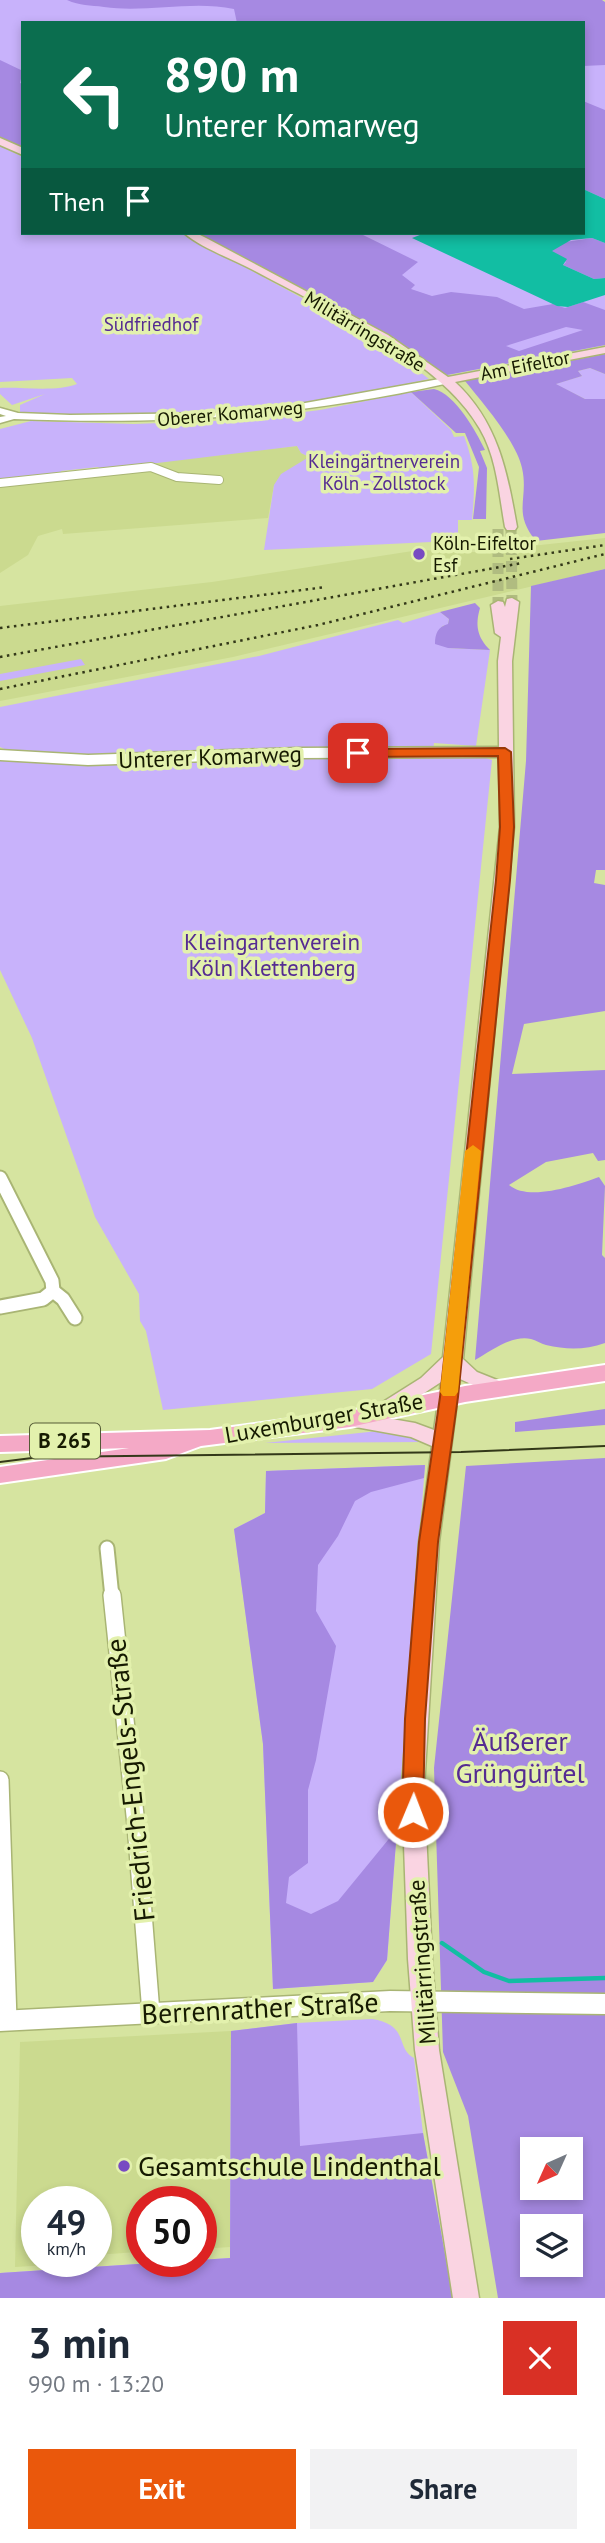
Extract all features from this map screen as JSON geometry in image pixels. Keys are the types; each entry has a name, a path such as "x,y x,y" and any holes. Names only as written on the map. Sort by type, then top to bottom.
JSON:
{"main road":[{"path":"0,141 21,151"},
{"name":"Militärringstraße","path":"193,235 383,338 445,381 477,413 486,429 501,470 504,528"},
{"name":"Am Eifeltor","path":"445,381 605,350"},
{"name":"Militärringstraße","path":"466,2298 430,2071 423,2002 413,1825 414,1760 429,1542 449,1397 503,880 507,827 505,603"},
{"path":"381,1412 428,1382 452,1360 470,1377 500,1389"},
{"name":"Luxemburger Straße","path":"0,1444 209,1437 350,1419 449,1397 605,1373"},
{"path":"350,1419 415,1430 442,1442"},
{"name":"Luxemburger Straße","path":"0,1475 166,1451 209,1437"}],"street":[{"name":"Oberer Komarweg","path":"0,412 12,416 136,419 245,414 310,407 445,381"},
{"path":"0,483 151,467 177,477 219,480"},
{"name":"Unterer Komarweg","path":"0,755 88,761 297,753 505,752"},
{"path":"2,1185 52,1281 54,1292 63,1299 75,1318"},
{"path":"0,1307 43,1298 54,1292"},
{"name":"Friedrich-Engels-Straße","path":"107,1548 135,1814 151,2013"},
{"path":"0,1780 4,2021"},
{"name":"Berrenrather Straße","path":"4,2021 423,2002 605,2004"}],"shaded area":[{"path":"297,446 301,453 310,457 274,485 268,518 63,534 62,529 38,536 28,555 0,573 0,485 200,456"},
{"path":"605,538 605,569 233,657 0,701 0,606 212,582 419,550 475,552"},
{"name":"Gesamtschule Lindenthal","path":"231,2031 230,2247 217,2248 217,2186 126,2186 126,2253 112,2254 112,2186 21,2186 21,2267 15,2267 20,2042"}],"green space":[{"path":"0,0 589,0 605,11 605,345 447,375 383,333 199,235 585,235 585,21 21,21 21,148 0,138"},
{"path":"67,0 602,0 605,2 605,65 585,66 585,21 237,21 234,9 218,7 137,9 81,4"},
{"path":"0,60 21,70 21,148 0,138"},
{"path":"585,102 605,110 605,199 585,190"},
{"name":"Südfriedhof","path":"0,146 21,156 21,235 186,235 376,338 429,379 261,411 140,416 20,412 20,405 45,394 12,405 0,394 0,388 50,389 77,384 72,378 0,382"},
{"path":"199,235 363,235 418,262 402,275 415,285 411,289 432,296 451,292 497,297 524,309 553,304 565,308 583,302 605,310 605,345 447,375 383,333","holes":["566,327 583,330 519,351 506,346"]},
{"path":"592,238 605,243 605,278 594,279 563,265 566,262 551,251 565,242"},
{"path":"605,354 605,374 590,368 578,371 582,376 556,384 585,399 605,399 605,533 536,541 529,531 523,513 524,479 519,457 498,422 465,381"},
{"path":"590,368 605,374 605,399 585,399 555,384 582,376 578,371"},
{"path":"434,389 442,392 457,405 485,450 480,451 487,468 486,519 473,519 479,467 465,433 456,433 411,392"},
{"name":"Kleingärtnerverein Köln - Zollstock","path":"411,392 451,430 454,437 464,436 468,447 474,478 472,520 458,520 458,539 264,550 274,485 281,474 309,457 301,453 297,446 100,470 98,467 61,471 61,475 0,482 0,429 31,421 134,424 239,420 320,410"},
{"path":"605,569 605,870 596,870 594,883 605,885 605,1011 524,1024 512,1074 605,1070 605,1160 598,1161 593,1153 546,1162 509,1185 518,1190 540,1192 566,1188 599,1177 605,1186 602,1255 605,1258 605,1343 569,1348 546,1345 531,1339 516,1339 475,1360 526,761 531,586"},
{"path":"475,603 480,608 480,635 490,650 448,648 435,644 438,631 448,624 449,619 440,612"},
{"path":"440,612 449,619 448,625 442,626 448,648 490,650 476,746 434,743 433,750 342,750 342,747 325,750 128,756 16,754 0,747 0,707 259,656 398,620 403,623"},
{"path":"81,659 85,665 0,681 0,674"},
{"name":"Kleingartenverein Köln Klettenberg","path":"247,757 483,757 492,760 431,1354 372,1389 163,1410 146,1331 140,1321 139,1294 95,1217 32,1038 0,970 0,758 61,764"},
{"path":"605,1409 605,1425 515,1432 515,1422"},
{"path":"378,1431 396,1432 423,1442 265,1443"},
{"name":"Äußerer Grüngürtel","path":"605,1458 605,2298 498,2298 468,2116 443,2052 434,1768 466,1466"},
{"path":"425,1465 387,1960 373,1982 273,1989 263,1744 234,1529 265,1513 266,1471"},
{"path":"425,1465 424,1478 371,1492 355,1501 338,1536 318,1565 316,1611 336,1646 316,1760 308,1790 308,1863 289,1877 286,1903 311,1914 338,1901 397,1829 387,1960 373,1982 273,1989 263,1744 234,1529 265,1513 266,1471"},
{"path":"372,2019 384,2022 397,2031 408,2054 414,2058 423,2133 453,2298 0,2298 0,2273 21,2272 21,2277 112,2277 112,2266 126,2265 126,2277 217,2277 217,2259 230,2258 231,2031 297,2023"},
{"path":"297,2023 300,2146 423,2133 453,2298 0,2298 0,2273 21,2272 21,2277 112,2277 112,2266 126,2265 126,2277 217,2277 217,2259 230,2258 231,2031"}],"water":[{"path":"585,190 605,199 605,243 592,238 571,240 552,251 567,259 563,265 594,279 605,278 605,295 568,307 557,306 412,238 420,235 585,235"}],"waterway":[{"path":"442,1943 484,1972 509,1981 605,1978"}],"tunnel":[{"path":"511,527 512,602"},
{"path":"498,529 498,605"}],"tram line":[{"path":"0,1462 40,1457 461,1452 605,1446"}],"railway":[{"path":"510,559 605,545"},
{"path":"0,689 318,625 605,554"},
{"path":"0,657 522,563"},
{"path":"0,628 326,587"}],"slow traffic":[{"path":"449,1392 473,1151"}],"place":[{"name":"Köln-Eifeltor Esf","path":"419,554"},
{"name":"Gesamtschule Lindenthal","path":"124,2166"}],"route":[{"path":"358,753 505,752 507,827 503,880 449,1397 429,1542 415,1719 413,1812"}]}
